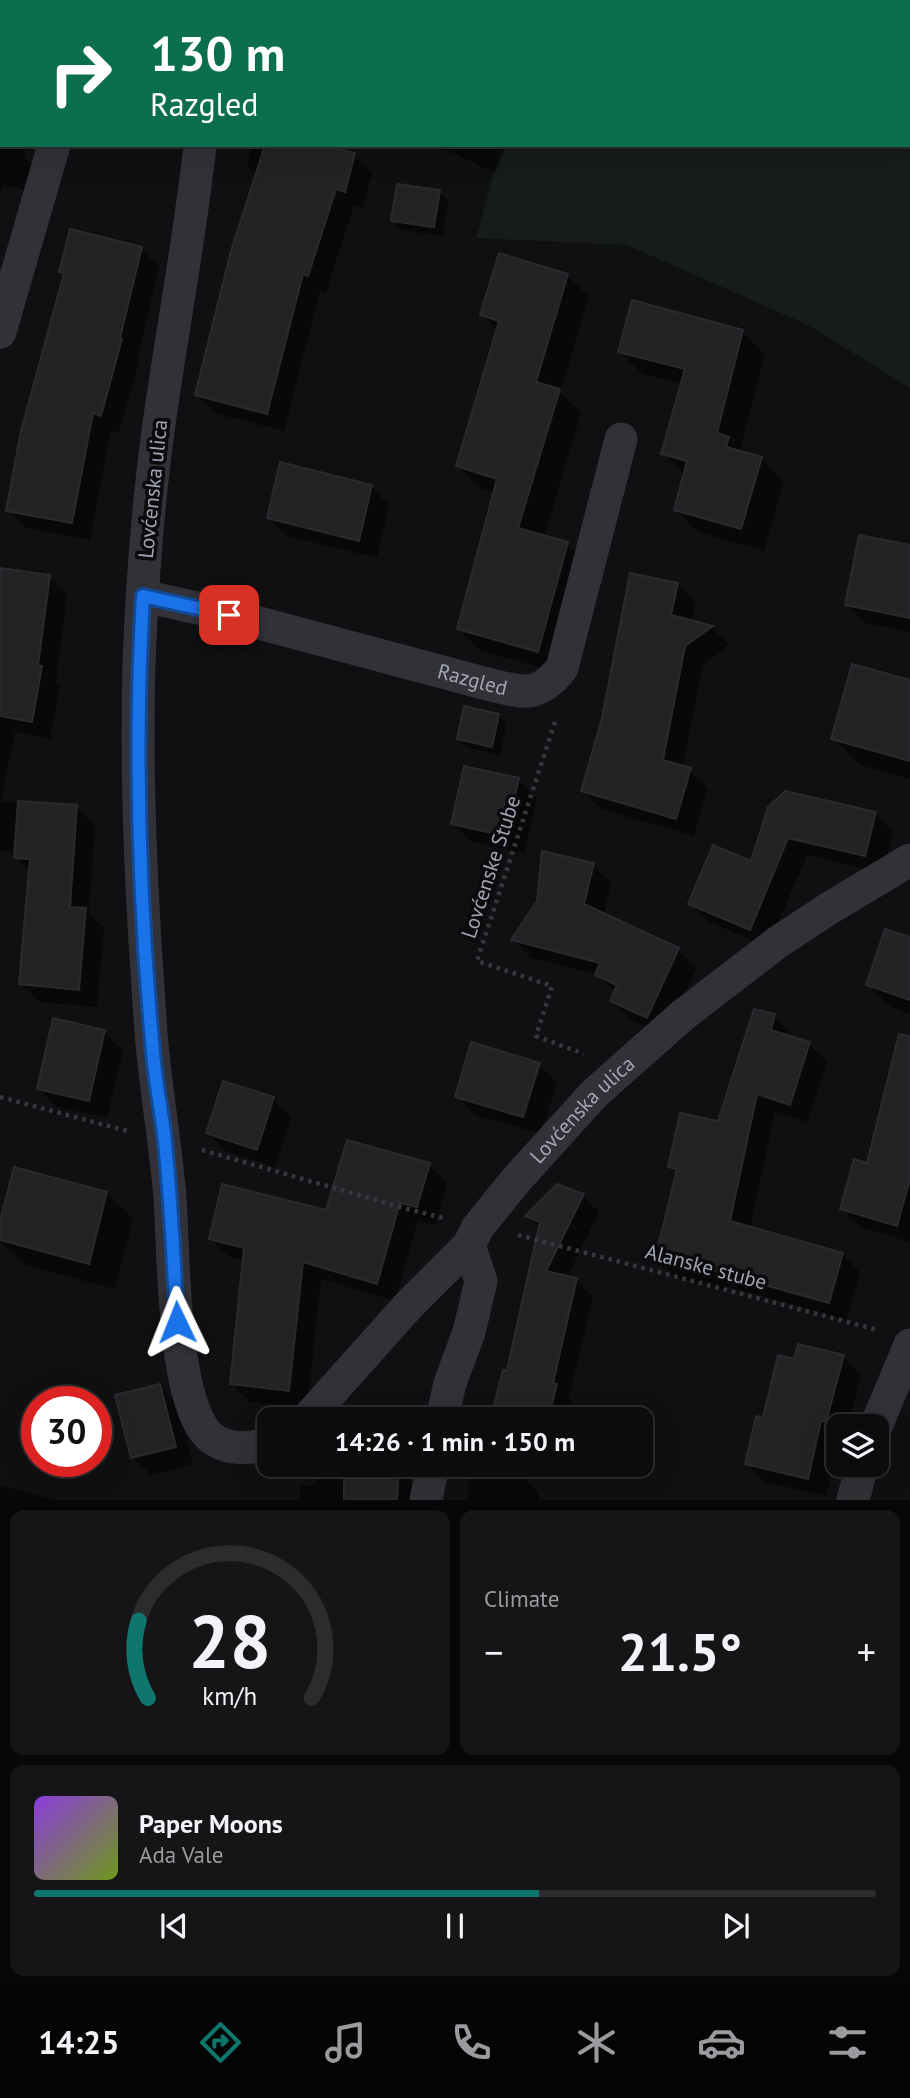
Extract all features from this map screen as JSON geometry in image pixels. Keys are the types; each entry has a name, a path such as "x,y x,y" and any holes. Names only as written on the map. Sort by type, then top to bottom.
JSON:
{"street":[{"path":"0,332 53,147"},
{"name":"Lovćenska ulica","path":"200,147 149,511 139,666 138,811 141,888 153,1054 165,1141 174,1241 179,1335 191,1408 203,1430 215,1441 231,1447 257,1446"},
{"path":"542,688 562,668 568,651 621,439"},
{"name":"Razgled","path":"143,596 229,615 511,690 521,692 542,688"},
{"name":"Lovćenska ulica","path":"318,1407 408,1306 470,1245 478,1227 517,1179 595,1093 683,1015 778,942 910,860"},
{"path":"445,1407 450,1383 469,1332 481,1281 470,1245"},
{"path":"879,1414 898,1339"},
{"path":"426,1500 431,1477"},
{"path":"853,1500 859,1477"}],"path":[{"name":"Lovćenske Stube","path":"542,688 555,722 477,961 552,986 536,1036 624,1068"},
{"path":"0,1097 134,1133"},
{"path":"192,1147 446,1218"},
{"name":"Alanske stube","path":"517,1234 898,1339"}],"shaded area":[{"path":"500,147 910,147 910,388 808,325 627,245 476,238"}],"building":[{"path":"264,147 331,147 355,153 345,192 336,189 308,276 303,274 267,414 195,395 231,251"},
{"path":"397,184 440,190 434,227 391,221"},
{"path":"70,229 142,247 120,338 122,339 101,416 93,413 72,523 6,511 21,431 64,273 59,272"},
{"path":"499,253 568,274 536,382 560,389 518,528 568,542 538,652 457,629 497,479 456,466 499,321 480,315"},
{"path":"632,300 743,330 717,433 729,437 726,447 762,457 741,529 674,510 687,461 661,454 685,369 618,352"},
{"path":"280,462 372,485 359,541 267,518"},
{"path":"859,535 910,545 910,618 845,605"},
{"path":"0,568 50,575 38,665 42,666 32,722 0,716"},
{"path":"630,573 678,583 671,615 713,626 685,646 663,760 691,768 676,819 581,791 602,718"},
{"path":"852,664 910,680 910,761 831,739"},
{"path":"464,706 499,714 492,747 457,739"},
{"path":"464,766 519,778 506,836 451,824"},
{"path":"785,791 876,812 865,856 788,838 750,930 688,904 713,845 751,861 768,807"},
{"path":"18,801 77,805 70,907 86,908 79,990 19,984 30,859 14,858"},
{"path":"542,851 594,863 584,904 679,948 647,1018 610,1001 617,985 595,975 600,963 511,940 537,901"},
{"path":"885,929 910,937 910,1000 866,985"},
{"path":"754,1009 775,1014 771,1030 810,1042 790,1105 757,1094 730,1221 843,1253 829,1303 707,1269 706,1271 655,1259 677,1169 668,1167 680,1113 718,1121"},
{"path":"53,1018 105,1030 89,1101 37,1089"},
{"path":"899,1034 910,1036 910,1179 897,1226 840,1209 854,1159 867,1163"},
{"path":"471,1042 540,1063 523,1117 455,1097"},
{"path":"223,1081 274,1097 257,1150 206,1133"},
{"path":"347,1140 430,1163 417,1207 400,1203 377,1284 303,1262 289,1391 230,1384 244,1248 209,1239 222,1184 326,1210"},
{"path":"14,1167 107,1192 89,1264 0,1240 0,1221"},
{"path":"557,1184 584,1194 546,1271 577,1278 553,1383 557,1384 551,1407 493,1407 503,1370 507,1370 540,1222 525,1216"},
{"path":"798,1344 844,1355 826,1422 821,1421 808,1479 745,1464 756,1416 763,1417 778,1355 794,1359"},
{"path":"160,1384 176,1447 131,1458 115,1395"},
{"path":"344,1477 398,1477 397,1500 344,1500"}],"route":[{"path":"177,1322 174,1241 165,1141 153,1054 142,901 138,811 139,666 143,596 229,615"}]}
